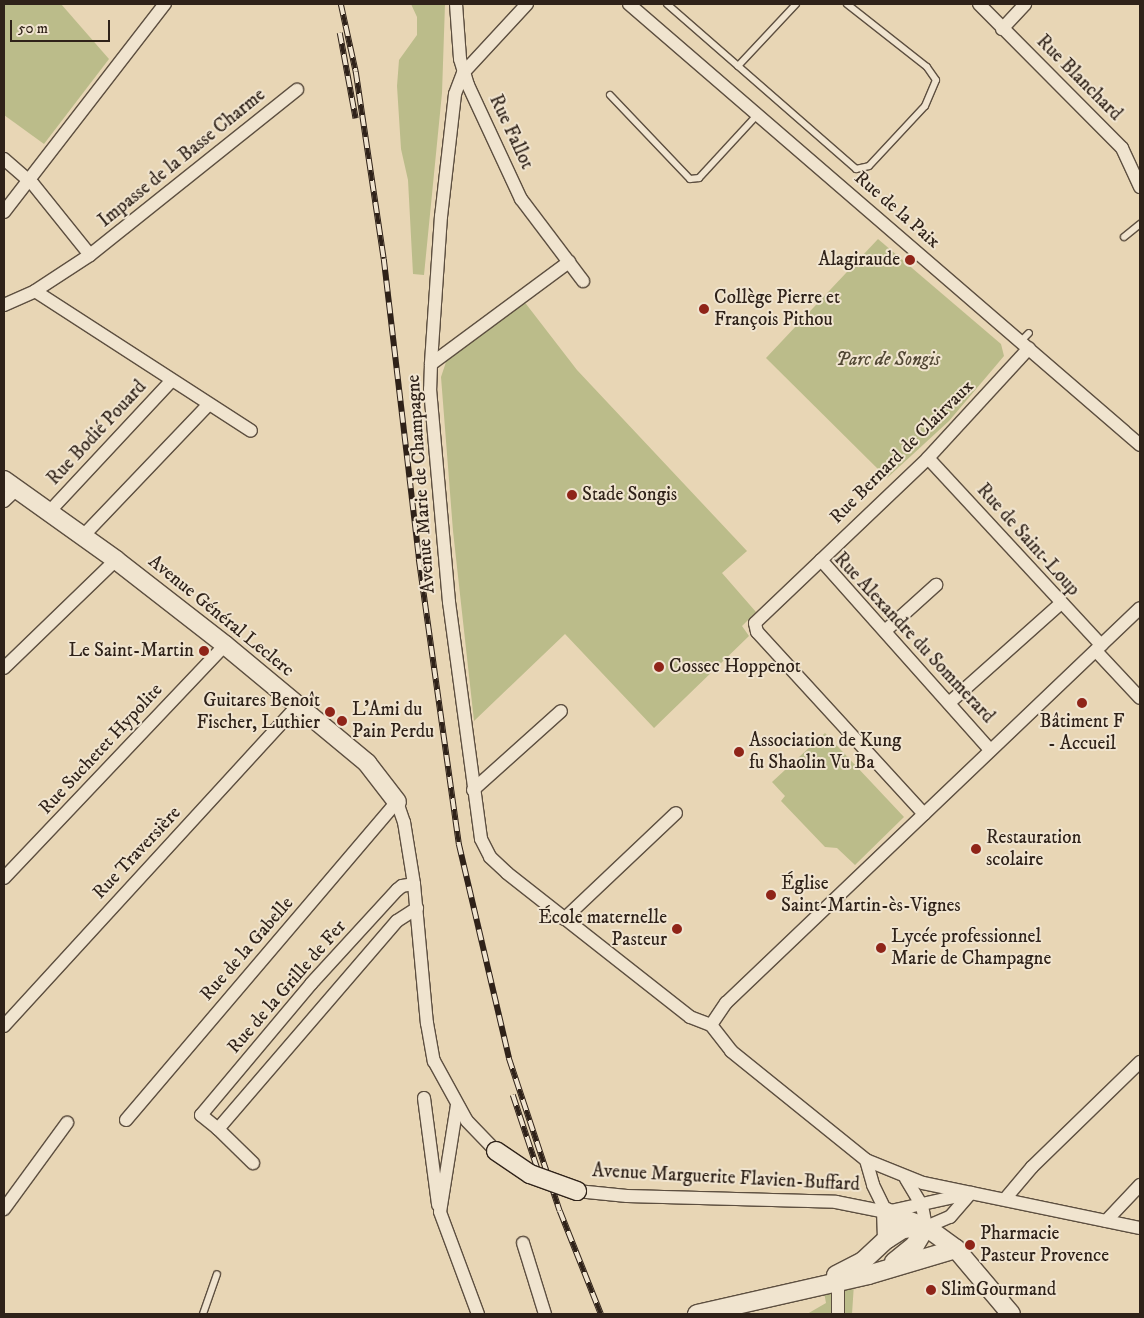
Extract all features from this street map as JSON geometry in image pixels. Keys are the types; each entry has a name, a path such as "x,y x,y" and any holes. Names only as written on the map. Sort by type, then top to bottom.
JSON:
{"main road":[{"name":"Avenue Général Leclerc","path":"10,484 116,560 298,705 367,762 396,802"},
{"name":"Avenue Marguerite Flavien-Buffard","path":"496,1151 530,1174 577,1190"},
{"path":"887,1239 886,1212 926,1227 956,1249 1011,1314"},
{"path":"801,1289 848,1270 887,1239 903,1230 926,1227"},
{"path":"890,1266 915,1245 926,1227"},
{"path":"697,1314 868,1275 890,1266 956,1249"}],"street":[{"path":"4,212 165,4"},
{"name":"Rue Fallot","path":"456,4 463,72 522,199 583,281"},
{"name":"Avenue Marie de Champagne","path":"527,4 463,72 455,94 441,216 431,364 430,389 448,602 481,839 490,857 564,919 690,1017 711,1025 731,1051 866,1160 906,1179 1140,1228"},
{"name":"Rue de la Paix","path":"629,4 1026,341 1140,445"},
{"name":"Rue Blanchard","path":"979,4 1122,148 1140,187"},
{"path":"1002,29 1025,4"},
{"name":"Impasse de la Basse Charme","path":"4,305 35,291 90,255 297,90"},
{"path":"4,159 28,179 90,255"},
{"path":"431,364 569,262"},
{"name":"Rue Bodié Pouard","path":"35,291 251,431"},
{"name":"Rue Bernard de Clairvaux","path":"821,560 928,458 1026,341"},
{"name":"Rue Bodié Pouard","path":"50,512 172,380"},
{"path":"83,536 210,404"},
{"name":"Rue de Saint-Loup","path":"928,458 1060,604 1140,698"},
{"path":"4,501 10,484"},
{"path":"4,668 116,560"},
{"name":"Rue Alexandre du Sommerard","path":"924,814 755,627 760,619 821,560 990,750"},
{"path":"885,630 936,585"},
{"path":"949,703 1060,604"},
{"path":"711,1025 726,1003 1140,608"},
{"name":"Rue Suchetet Hypolite","path":"4,878 225,645"},
{"name":"Rue Traversière","path":"4,1026 298,705"},
{"path":"473,790 561,711"},
{"name":"Avenue Marguerite Flavien-Buffard","path":"396,802 404,822 414,884 430,1043 439,1072 457,1106 496,1151"},
{"name":"Rue de la Gabelle","path":"126,1120 396,802"},
{"path":"564,919 676,813"},
{"name":"Rue de la Grille de Fer","path":"214,1126 201,1115 311,984 402,886 414,884"},
{"path":"253,1163 214,1126 397,921 417,908"},
{"path":"1005,1199 1032,1167 1140,1062"},
{"path":"424,1098 440,1212 478,1314"},
{"path":"440,1212 457,1106"},
{"path":"4,1209 67,1123"},
{"path":"866,1160 872,1185 886,1212 922,1206 971,1193"},
{"path":"906,1179 922,1206 926,1227 950,1217 971,1193"},
{"path":"1106,1221 1140,1185"},
{"name":"Avenue Marguerite Flavien-Buffard","path":"577,1190 627,1196 836,1202 886,1212"},
{"path":"523,1244 545,1314"},
{"path":"838,1288 838,1314"}],"lane":[{"path":"667,4 856,169 869,166 925,106 936,80 928,67 847,4"},
{"path":"738,66 796,4"},
{"path":"610,95 690,179 699,178 758,114"},
{"path":"1124,237 1140,224"},
{"path":"203,1314 217,1274"}],"green space":[{"path":"4,4 61,4 109,59 44,144 4,115"},
{"path":"411,4 445,4 442,93 424,275 413,274 408,180 401,149 397,86 399,60 417,35 417,17"},
{"name":"Parc de Songis","path":"878,239 1001,344 1004,356 949,421 887,478 766,358"},
{"name":"Stade Songis","path":"523,300 577,370 747,551 722,573 756,612 742,626 749,636 654,728 565,634 474,721 453,531 441,377 448,356"},
{"path":"825,733 904,817 855,865 837,848 825,847 781,801 785,796 772,782"},
{"path":"854,1284 852,1314 807,1314 826,1303 824,1292"}],"railway":[{"path":"341,4 356,72 384,259 419,559 459,844 509,1058 560,1211 601,1314"},
{"path":"340,33 356,119"},
{"path":"513,1095 539,1173"}],"place":[{"name":"Alagiraude","path":"910,260"},
{"name":"Collège Pierre et François Pithou","path":"704,309"},
{"name":"Stade Songis","path":"572,495"},
{"name":"Le Saint-Martin","path":"204,651"},
{"name":"Cossec Hoppenot","path":"659,667"},
{"name":"Bâtiment F - Accueil","path":"1082,703"},
{"name":"Guitares Benoît Fischer, Luthier","path":"330,712"},
{"name":"L'Ami du Pain Perdu","path":"342,721"},
{"name":"Association de Kung fu Shaolin Vu Ba","path":"739,752"},
{"name":"Restauration scolaire","path":"976,849"},
{"name":"Église Saint-Martin-ès-Vignes","path":"771,895"},
{"name":"École maternelle Pasteur","path":"677,929"},
{"name":"Lycée professionnel Marie de Champagne","path":"881,948"},
{"name":"Pharmacie Pasteur Provence","path":"970,1245"},
{"name":"SlimGourmand","path":"931,1290"}]}
